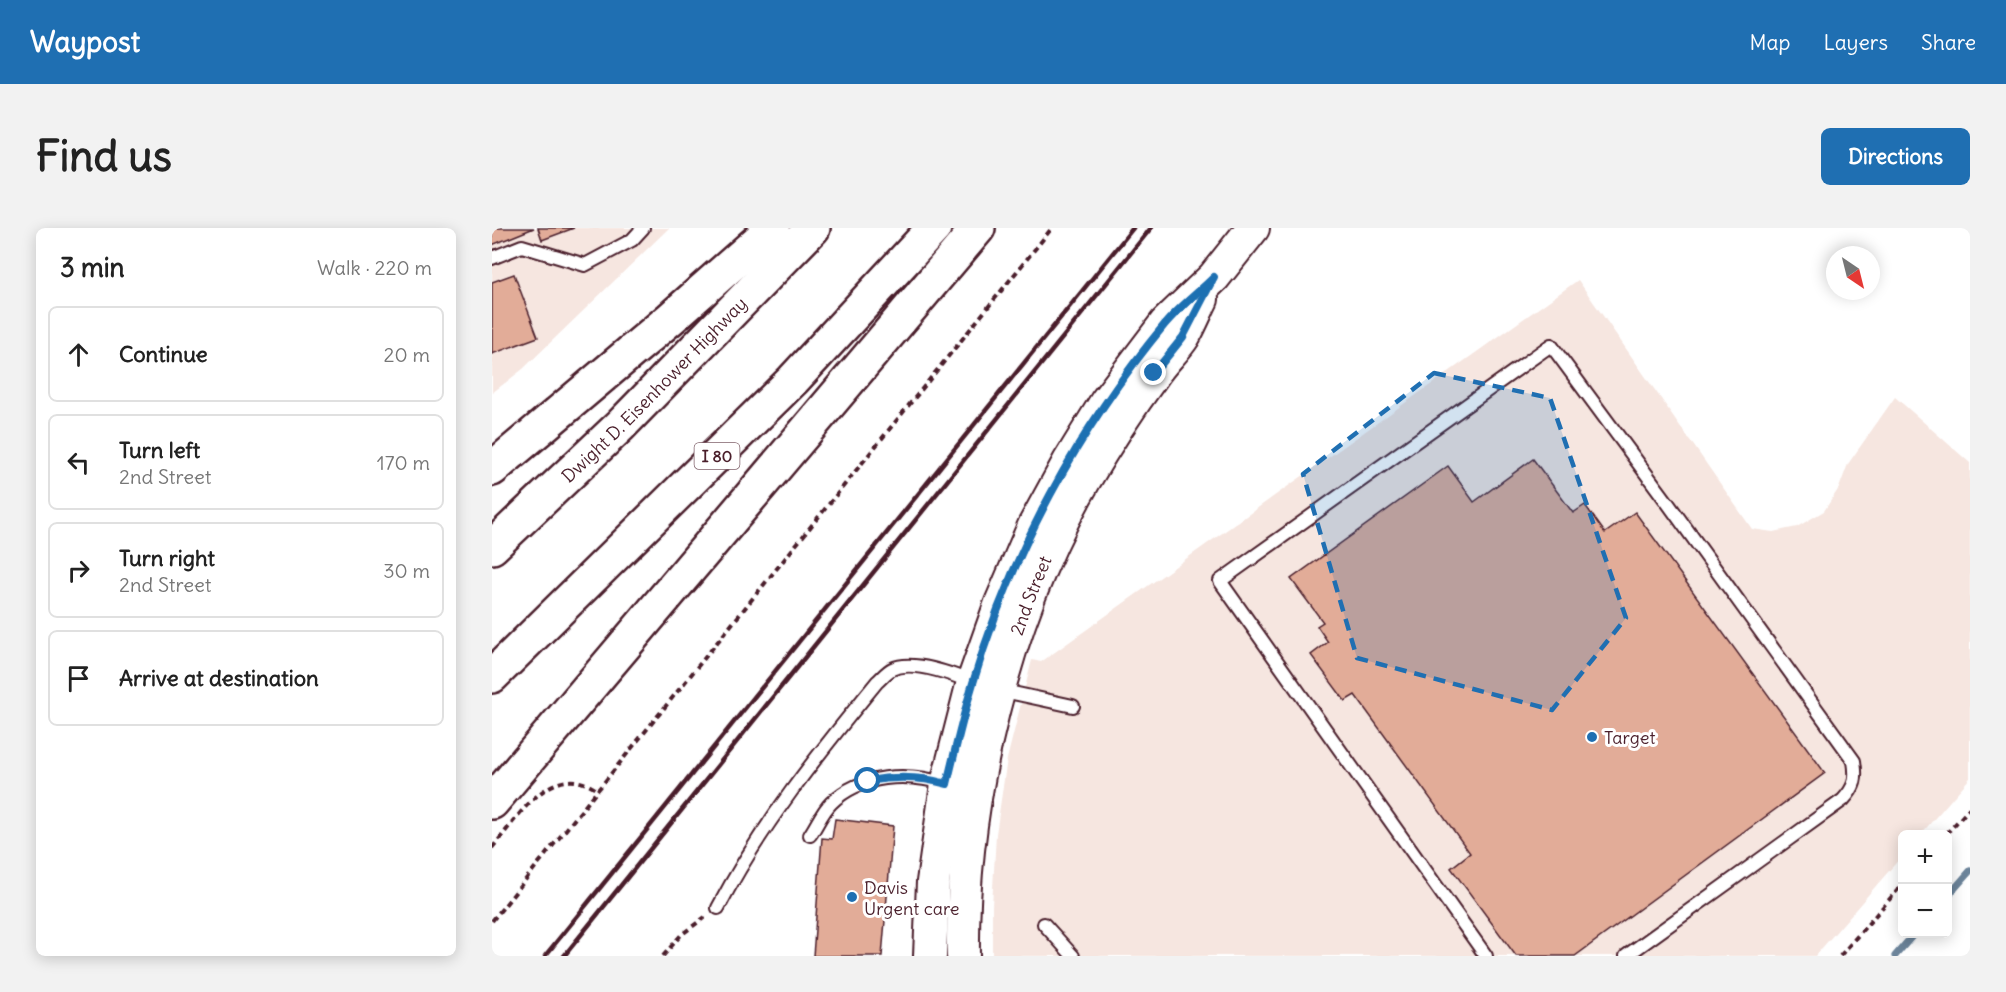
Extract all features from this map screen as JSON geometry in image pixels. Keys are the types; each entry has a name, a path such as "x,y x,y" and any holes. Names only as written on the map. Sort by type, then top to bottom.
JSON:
{"highway":[{"path":"492,469 670,319 773,228"},
{"name":"Dwight D. Eisenhower Highway","path":"492,547 620,426 813,228"},
{"name":"I 80","path":"492,676 793,380 934,228"},
{"path":"492,802 978,228"}],"street":[{"name":"2nd Street","path":"930,956 933,882 947,784 986,686 1016,633 1034,586 1077,494 1136,399 1183,337 1214,277 1253,228"},
{"name":"2nd Street","path":"963,956 966,869 989,725 986,686"}],"lane":[{"path":"492,258 522,246 585,265 632,240 643,228"},
{"path":"1486,956 1220,581 1551,345 1854,761 1856,772 1856,782 1852,791 1843,800 1626,956"},
{"path":"717,908 768,824 800,777 877,682 890,670 900,666 911,666 1073,706"},
{"path":"810,835 828,805 843,792 868,781 904,777 927,778 947,784"},
{"path":"1044,924 1073,956"}],"path":[{"path":"492,921 1052,228"},
{"path":"492,848 548,786 559,782 578,781 597,790"},
{"path":"1950,830 1970,808"},
{"path":"1840,956 1898,890"},
{"path":"663,956 681,934 717,908"}],"highlighted area":[{"path":"1434,373 1550,398 1626,618 1552,710 1357,658 1303,474"}],"shaded area":[{"path":"492,228 669,228 523,369 492,393"},
{"path":"1578,280 1752,529 1773,532 1797,527 1824,511 1839,488 1848,464 1895,397 1970,463 1970,778 1924,830 1898,830 1898,861 1815,956 992,956 996,834 1007,759 1032,660 1041,662"}],"building":[{"path":"492,228 534,228 492,245"},
{"path":"538,228 574,228 542,240"},
{"path":"514,274 538,337 492,354 492,282"},
{"name":"Target","path":"1533,459 1573,513 1585,505 1605,533 1635,512 1825,773 1575,956 1516,956 1451,868 1470,853 1355,695 1345,701 1311,655 1328,642 1317,626 1323,622 1291,579 1448,466 1474,502"},
{"name":"Davis Urgent care","path":"835,819 893,826 882,956 813,956 822,838 832,839"}],"waterway":[{"path":"1952,891 1970,871"},
{"path":"1895,956 1911,938"}],"railway":[{"path":"545,956 1133,228"},
{"path":"564,956 1151,228"}],"place":[{"name":"Target","path":"1592,737"},
{"name":"Davis Urgent care","path":"852,897"}],"route":[{"path":"868,781 892,777 927,778 947,784 973,682 1001,603 1034,526 1069,462 1106,402 1166,323 1214,277 1183,337 1154,373"}]}
